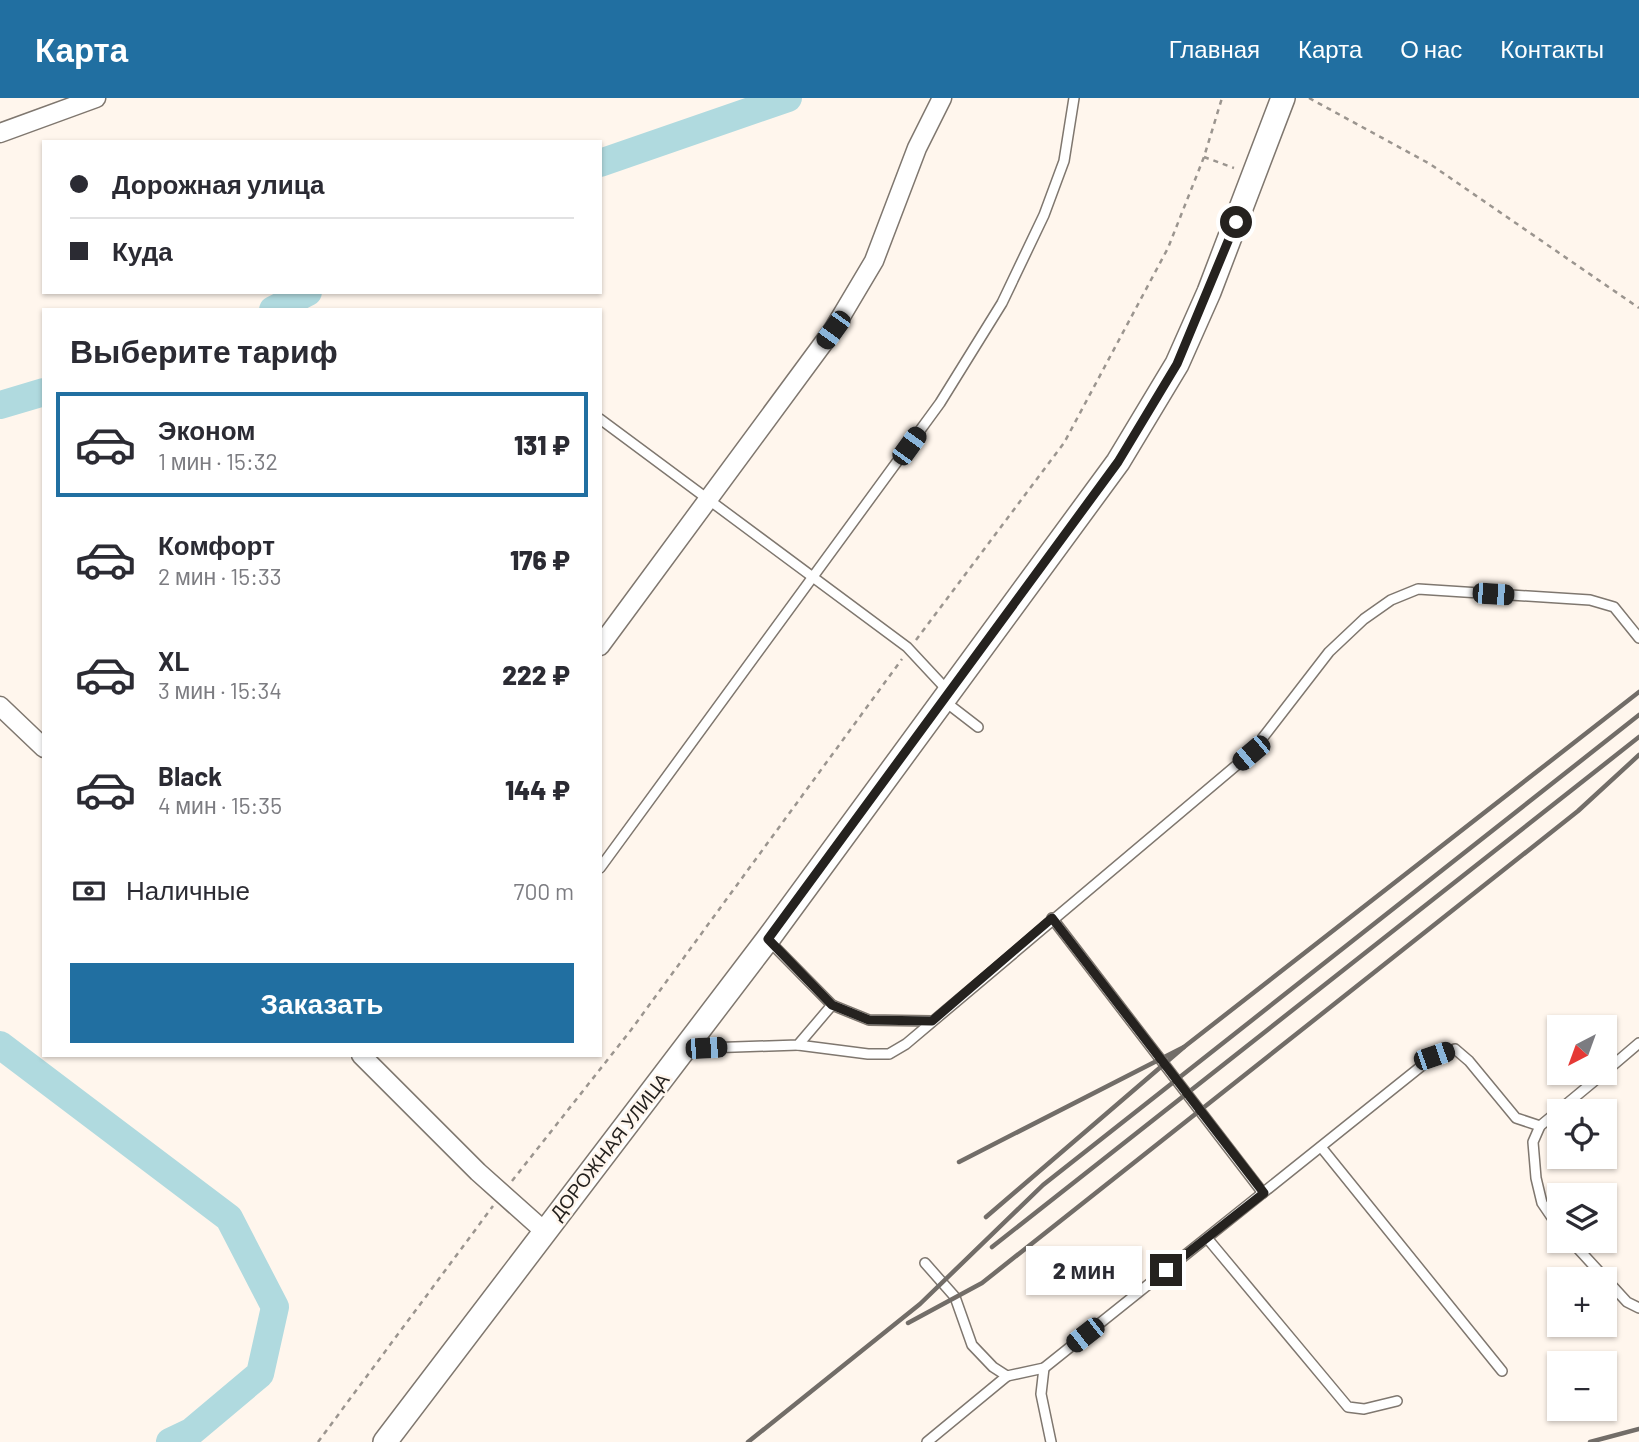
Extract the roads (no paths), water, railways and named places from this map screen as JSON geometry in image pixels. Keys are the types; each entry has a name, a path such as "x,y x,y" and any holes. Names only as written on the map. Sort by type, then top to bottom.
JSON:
{"street":[{"path":"0,133 96,98"},
{"path":"602,643 833,330 874,261 917,148 942,98"},
{"name":"ДОРОЖНАЯ УЛИЦА","path":"385,1442 543,1230 692,1041 1118,462 1177,364 1209,292 1283,98"},
{"path":"0,706 42,746"},
{"path":"363,1057 543,1230"}],"lane":[{"path":"602,866 940,403 1002,303 1044,215 1064,161 1074,98"},
{"path":"602,420 815,577 909,650 945,695 978,727"},
{"path":"692,1041 706,1048 798,1045 889,1054 906,1044 1052,918 1251,753 1329,652 1364,618 1391,600 1418,589 1590,600 1614,607 1639,638"},
{"path":"1052,918 1264,1193"},
{"path":"768,939 832,1005 869,1020 932,1021"},
{"path":"798,1045 832,1005"},
{"path":"1617,1061 1639,1043"},
{"path":"927,1442 1007,1376 1044,1368 1434,1056 1455,1049 1469,1061 1516,1118 1540,1126"},
{"path":"1547,1210 1542,1203 1536,1178 1533,1142 1540,1126 1589,1085"},
{"path":"1321,1147 1502,1371"},
{"path":"1207,1238 1348,1407 1364,1409 1397,1401"},
{"path":"1582,1253 1627,1302 1639,1308"},
{"path":"925,1263 955,1297 972,1345 993,1367 1007,1376"},
{"path":"1044,1368 1041,1394 1051,1442"}],"waterway":[{"path":"602,162 788,98"},
{"path":"277,308 304,294"},
{"path":"0,405 42,393"},
{"path":"0,1045 229,1218 275,1307 260,1374 191,1432 170,1442"}],"railway":[{"path":"1184,1047 1639,692"},
{"path":"748,1442 920,1304 1043,1185 1639,715"},
{"path":"992,1247 1639,737"},
{"path":"908,1323 982,1283 1578,811 1639,755"},
{"path":"959,1162 1184,1047 986,1217"},
{"path":"1590,1442 1639,1429"}]}
